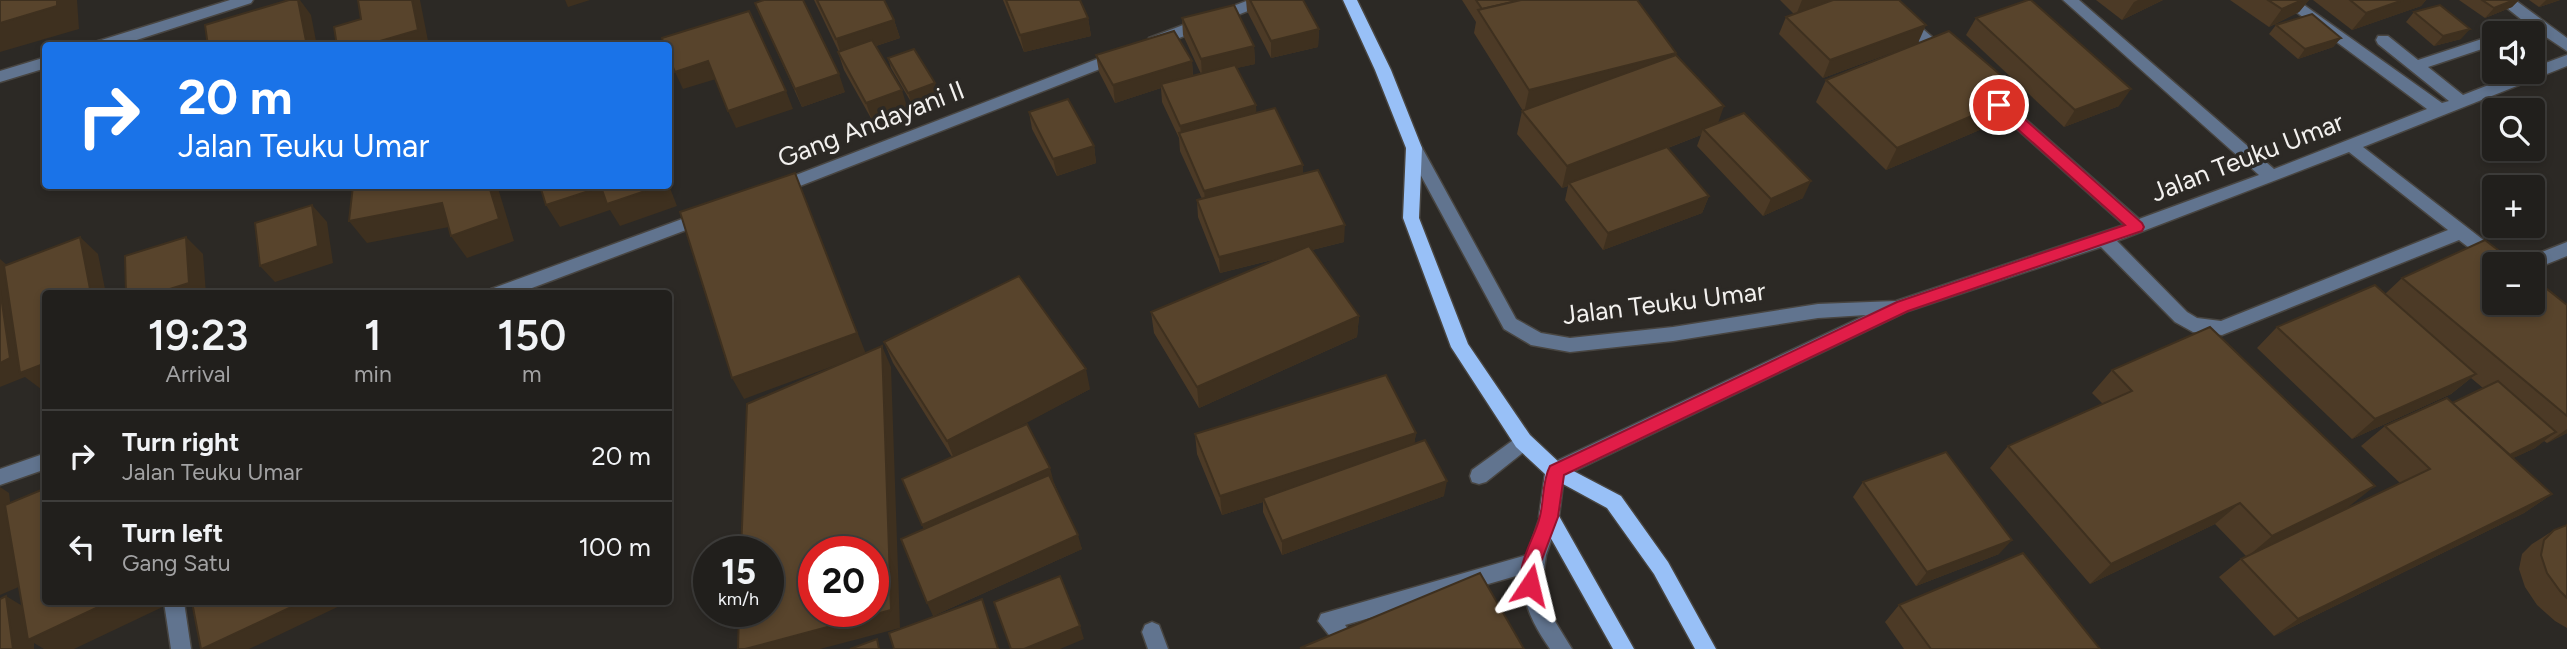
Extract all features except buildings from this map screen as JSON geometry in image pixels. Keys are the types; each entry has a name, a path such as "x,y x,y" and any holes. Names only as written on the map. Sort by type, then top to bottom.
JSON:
{"main road":[{"path":"1350,0 1383,70 1414,148 1410,218 1460,347 1523,440 1556,471 1614,502 1661,568 1706,649"},
{"path":"1556,471 1549,517 1624,649"}],"street":[{"path":"113,42 246,0"},
{"name":"Gang Andayani II","path":"757,196 1264,0"},
{"path":"1881,0 1953,64"},
{"path":"2070,0 2270,175"},
{"path":"2287,0 2440,110"},
{"path":"2514,1 2535,21"},
{"path":"2514,1 2567,31"},
{"path":"2545,30 2567,46"},
{"path":"2383,40 2461,102"},
{"path":"2415,66 2482,44"},
{"name":"Jalan Teuku Umar","path":"1556,471 1902,306 2104,239 2222,196 2567,60"},
{"path":"0,76 42,63"},
{"path":"1983,91 2137,227"},
{"path":"2350,145 2486,252"},
{"name":"Jalan Teuku Umar","path":"1414,148 1510,324 1537,340 1570,345 1672,334 1818,311 1902,306"},
{"path":"508,290 718,211"},
{"path":"2104,239 2181,317 2193,325 2222,328 2460,232"},
{"path":"2545,258 2567,249"},
{"path":"1479,476 1523,440"},
{"path":"0,477 42,462"},
{"path":"1549,517 1532,562 1530,585 1540,615 1562,649"},
{"path":"1353,649 1328,621 1532,562"},
{"path":"174,605 181,649"}],"route":[{"path":"1530,585 1532,562 1549,517 1556,471 1902,306 2137,227 1999,105"}]}
